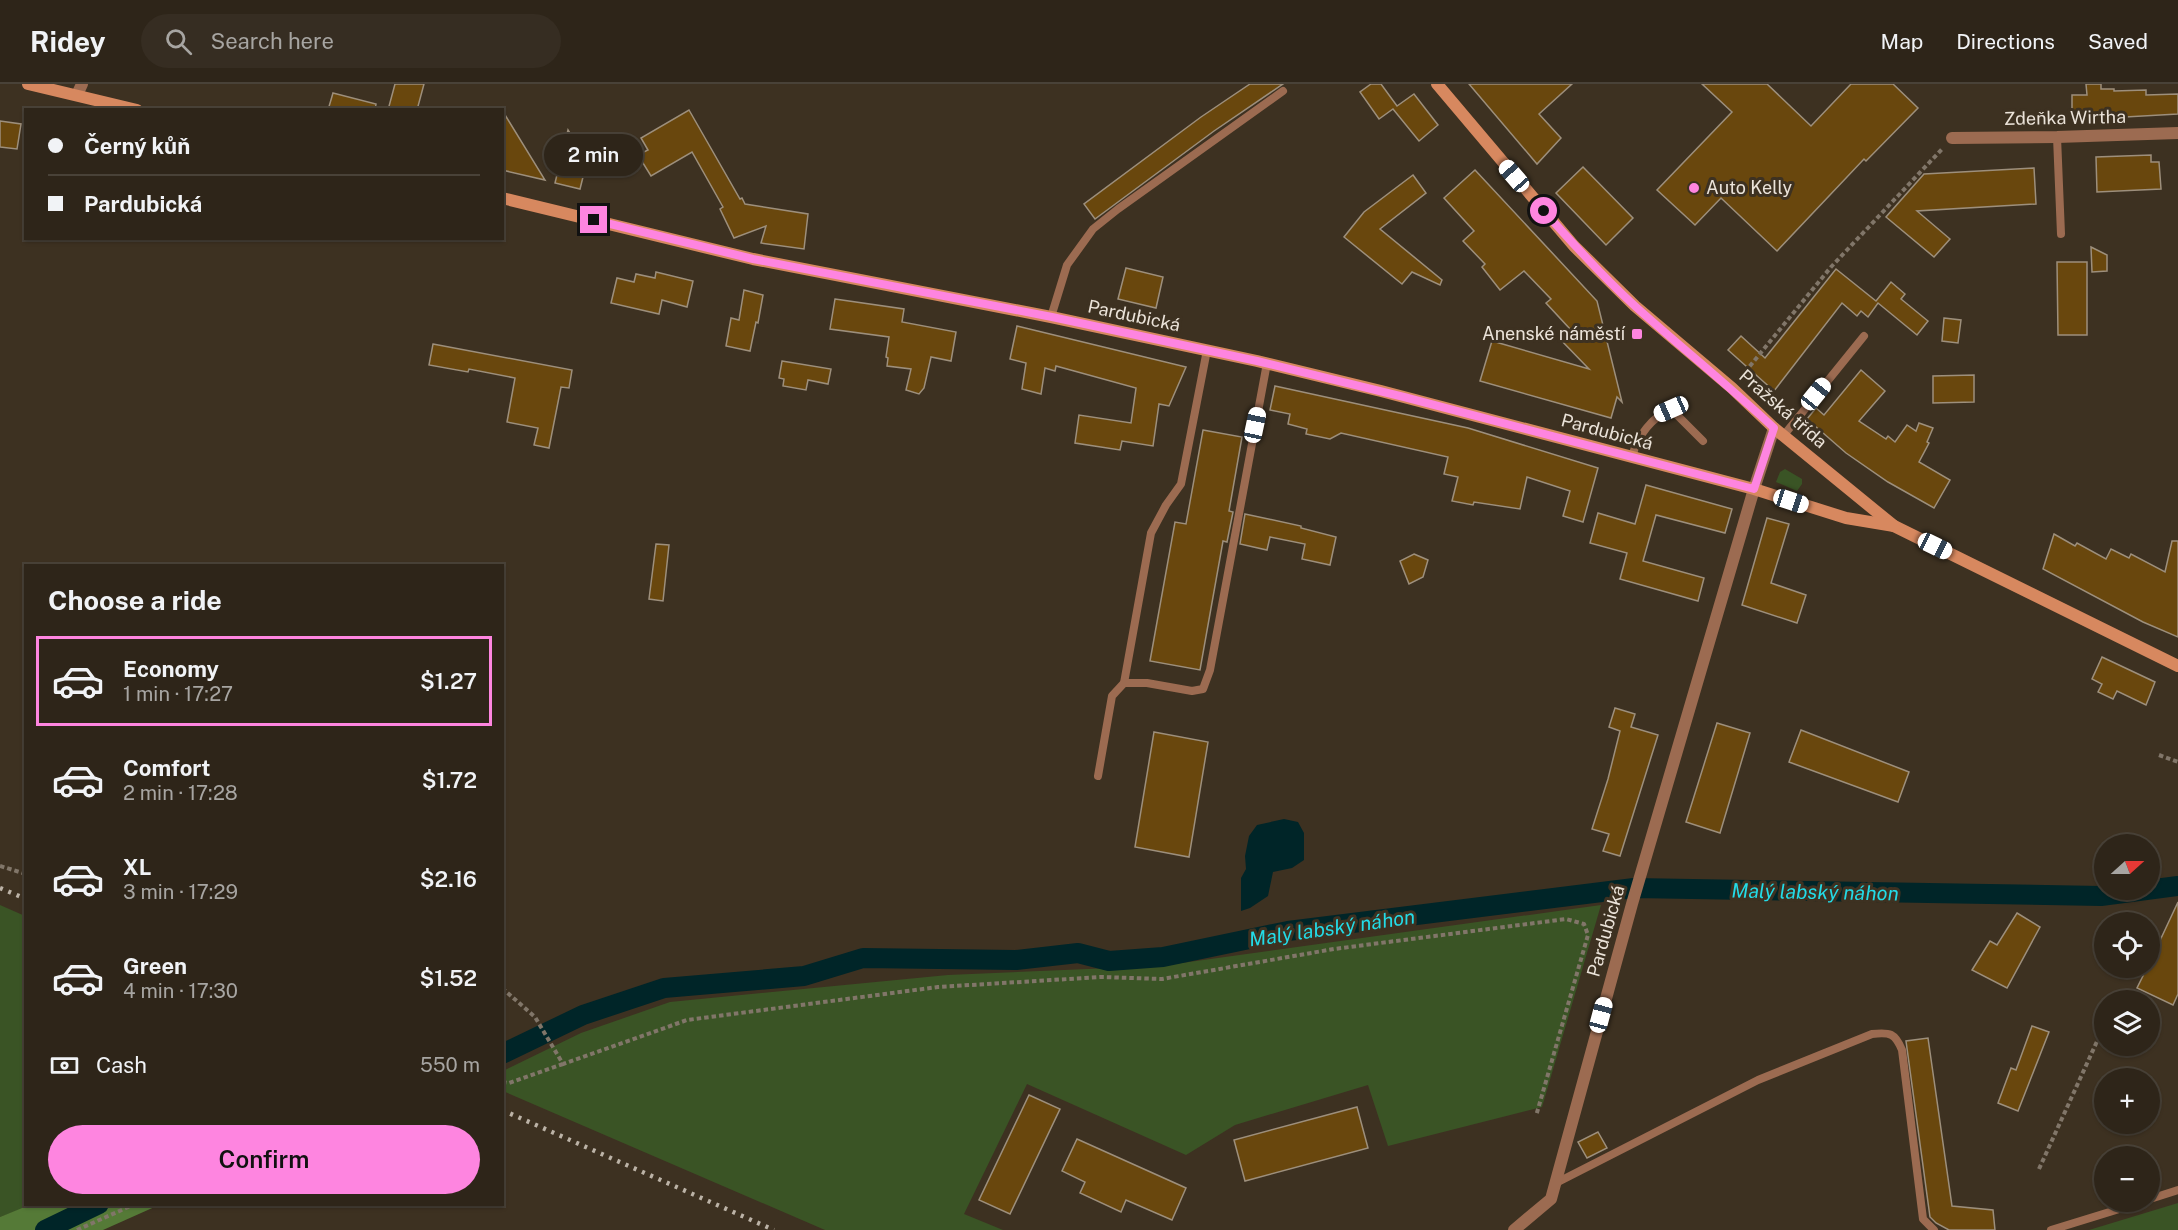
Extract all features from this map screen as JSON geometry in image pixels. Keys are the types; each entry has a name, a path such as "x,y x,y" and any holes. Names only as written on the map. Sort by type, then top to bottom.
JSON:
{"street":[{"path":"28,84 80,89 132,108"},
{"name":"Pražská třída","path":"1437,84 1574,246 1635,306 1779,431 1894,526 2178,666"},
{"name":"Zdeňka Wirtha","path":"1952,138 2178,133"},
{"name":"Pardubická","path":"504,198 753,259 1052,317 1268,363 1632,456 1754,489 1846,518 1894,526"},
{"name":"Pardubická","path":"1514,1230 1551,1199 1632,904 1754,489 1779,431"}],"lane":[{"path":"1052,317 1067,265 1093,229 1283,91"},
{"path":"2057,137 2061,234"},
{"path":"1779,431 1864,336"},
{"path":"1098,776 1112,696 1124,683 1151,532 1181,484 1207,350"},
{"path":"1124,683 1147,683 1192,692 1203,689 1210,670 1268,363"},
{"path":"1632,456 1636,440 1659,415 1671,409 1703,441"},
{"path":"1556,1183 1758,1080 1872,1034 1887,1032 1897,1038 1902,1050 1923,1219 1934,1230"},
{"path":"2160,1196 2178,1190"},
{"path":"2051,1230 2110,1212"}],"path":[{"path":"1745,372 1832,267 1952,138"},
{"path":"2159,755 2178,762"},
{"path":"0,866 24,873"},
{"path":"504,1082 509,1083 687,1020 938,987 1101,977 1162,979 1334,949 1566,919 1584,924 1588,935 1536,1116"},
{"path":"504,990 536,1017 563,1064"},
{"path":"2039,1169 2094,1048"},
{"path":"77,1230 131,1206"}],"green space":[{"path":"1785,469 1802,479 1802,484 1797,491 1776,482 1780,472"},
{"path":"0,905 24,916 24,1206 29,1206 0,1217"},
{"path":"1601,905 1542,1107 1388,1146 1368,1085 1235,1125 1186,1155 1027,1084 964,1214 1003,1230 825,1230 504,1091 505,1070 581,1033 670,1002 948,975 1160,966"},
{"path":"2178,1203 2178,1230 2089,1230 2148,1212 2160,1212 2160,1208"},
{"path":"27,1206 157,1206 103,1230 0,1230 0,1217"}],"water":[{"path":"1284,819 1298,822 1304,833 1304,860 1292,868 1273,872 1268,896 1241,911 1241,878 1246,869 1245,856 1249,836 1257,825"}],"building":[{"path":"395,84 424,84 418,108 389,108"},
{"path":"1250,84 1283,84 1214,131 1095,219 1084,204 1201,117"},
{"path":"1371,84 1381,84 1397,106 1414,94 1438,125 1419,141 1393,109 1379,119 1360,92"},
{"path":"1469,84 1572,84 1539,114 1561,138 1537,164"},
{"path":"1702,84 1767,84 1811,126 1851,84 1893,84 1918,108 1866,161 1864,159 1777,251 1721,198 1695,225 1657,190 1732,112"},
{"path":"2086,84 2101,84 2101,89 2114,89 2114,91 2146,90 2146,95 2178,94 2178,114 2090,119 2090,111 2072,112 2072,95 2087,95"},
{"path":"333,93 376,104 375,108 329,108"},
{"path":"689,110 745,204 808,214 804,249 761,243 766,226 734,238 720,209 723,207 692,152 651,176 638,155 648,150 641,138"},
{"path":"504,113 545,180 504,170"},
{"path":"0,121 21,124 17,149 0,147"},
{"path":"568,130 587,161 580,189 555,183"},
{"path":"2151,155 2151,162 2159,162 2161,189 2097,192 2096,157"},
{"path":"1583,167 1633,218 1606,245 1556,193"},
{"path":"2034,168 2036,204 1917,211 1950,239 1934,257 1886,217 1924,174"},
{"path":"1475,170 1597,301 1622,402 1617,397 1611,418 1480,381 1492,341 1589,369 1559,338 1570,329 1546,303 1551,299 1524,271 1500,290 1482,267 1485,264 1463,241 1474,231 1444,198"},
{"path":"1413,175 1426,193 1380,229 1442,280 1440,285 1412,272 1402,284 1344,237 1364,212"},
{"path":"2091,247 2107,255 2107,271 2092,272"},
{"path":"2057,262 2087,262 2087,335 2058,335"},
{"path":"1126,268 1163,277 1156,308 1118,299"},
{"path":"1836,269 1876,301 1891,282 1905,294 1901,299 1928,321 1917,335 1878,303 1868,317 1861,311 1857,316 1842,303 1774,391 1728,350 1741,336 1765,358"},
{"path":"656,272 693,281 687,307 662,300 659,314 611,303 617,278 634,282 636,274 655,278"},
{"path":"744,290 763,295 750,351 726,346 731,318 739,320"},
{"path":"835,299 904,309 902,322 956,332 951,361 931,357 924,388 919,394 906,390 911,369 887,366 889,337 830,329"},
{"path":"1944,318 1961,320 1958,343 1942,341"},
{"path":"1017,326 1186,367 1169,406 1159,404 1153,446 1122,441 1120,450 1075,443 1079,415 1131,423 1136,388 1056,366 1055,371 1045,368 1041,394 1022,389 1026,363 1010,359"},
{"path":"433,344 572,370 569,388 561,387 549,448 534,445 538,428 507,422 515,378 469,369 468,372 429,365"},
{"path":"782,361 831,369 828,384 808,380 806,390 783,386 784,379 779,378"},
{"path":"1861,370 1885,391 1859,421 1886,439 1888,436 1895,442 1907,425 1916,431 1919,423 1933,428 1927,442 1929,443 1919,462 1950,480 1934,508 1888,482 1846,453 1807,419 1816,408 1824,415"},
{"path":"1974,375 1974,402 1933,403 1933,376"},
{"path":"1275,386 1468,428 1598,468 1583,522 1563,516 1570,491 1527,477 1520,509 1452,501 1458,477 1444,474 1448,457 1341,433 1330,439 1306,434 1307,429 1288,424 1290,414 1270,410"},
{"path":"1203,430 1242,437 1229,511 1233,512 1227,542 1223,541 1200,670 1150,661 1175,522 1186,524"},
{"path":"1646,485 1732,509 1725,533 1656,515 1643,561 1704,578 1698,601 1620,579 1627,553 1590,543 1598,513 1635,524"},
{"path":"1245,514 1301,526 1301,528 1336,537 1330,565 1302,559 1305,544 1270,537 1267,550 1240,544"},
{"path":"1767,518 1789,524 1771,583 1806,595 1797,623 1742,605"},
{"path":"2054,534 2075,546 2077,543 2106,559 2111,549 2129,558 2131,554 2165,572 2172,541 2178,541 2178,637 2143,622 2043,569"},
{"path":"656,544 669,545 663,601 649,599"},
{"path":"1414,554 1428,560 1423,577 1409,584 1400,561"},
{"path":"2102,657 2155,682 2146,705 2117,691 2113,699 2098,692 2102,684 2092,679"},
{"path":"1615,708 1635,714 1631,727 1658,735 1620,856 1603,851 1609,834 1592,829 1620,731 1609,727"},
{"path":"1717,723 1750,733 1720,833 1686,822"},
{"path":"1801,730 1909,772 1898,802 1789,762"},
{"path":"1154,732 1208,742 1189,857 1135,847"},
{"path":"2178,902 2178,994 2173,1005 2160,999 2160,990 2137,988 2142,978 2160,978 2160,940"},
{"path":"2017,913 2040,927 2007,988 1972,970 1990,941 1997,945"},
{"path":"2032,1026 2049,1032 2018,1111 1998,1103 2011,1068 2016,1070"},
{"path":"1928,1038 1952,1206 1993,1210 1995,1230 1949,1230 1930,1217 1906,1041"},
{"path":"1029,1095 1060,1109 1010,1214 979,1200"},
{"path":"1357,1107 1368,1148 1245,1181 1234,1140"},
{"path":"1598,1132 1607,1148 1587,1158 1578,1142"},
{"path":"1077,1139 1186,1188 1172,1220 1126,1200 1121,1212 1080,1193 1085,1182 1062,1171"}],"waterway":[{"name":"Malý labský náhon","path":"504,1053 583,1015 664,988 804,976 863,958 1016,960 1078,953 1109,961 1163,957 1288,931 1634,888 2101,896 2178,886"},
{"name":"Malý labský náhon","path":"45,1230 95,1206"}],"railway":[{"path":"0,888 24,898"},
{"path":"504,1111 774,1230"}],"place":[{"name":"Auto Kelly","path":"1694,188"},
{"name":"Anenské náměstí","path":"1637,334"}],"route":[{"path":"594,220 753,259 1052,317 1257,361 1404,397 1754,489 1774,428 1732,388 1635,306 1574,246 1544,211"}]}
